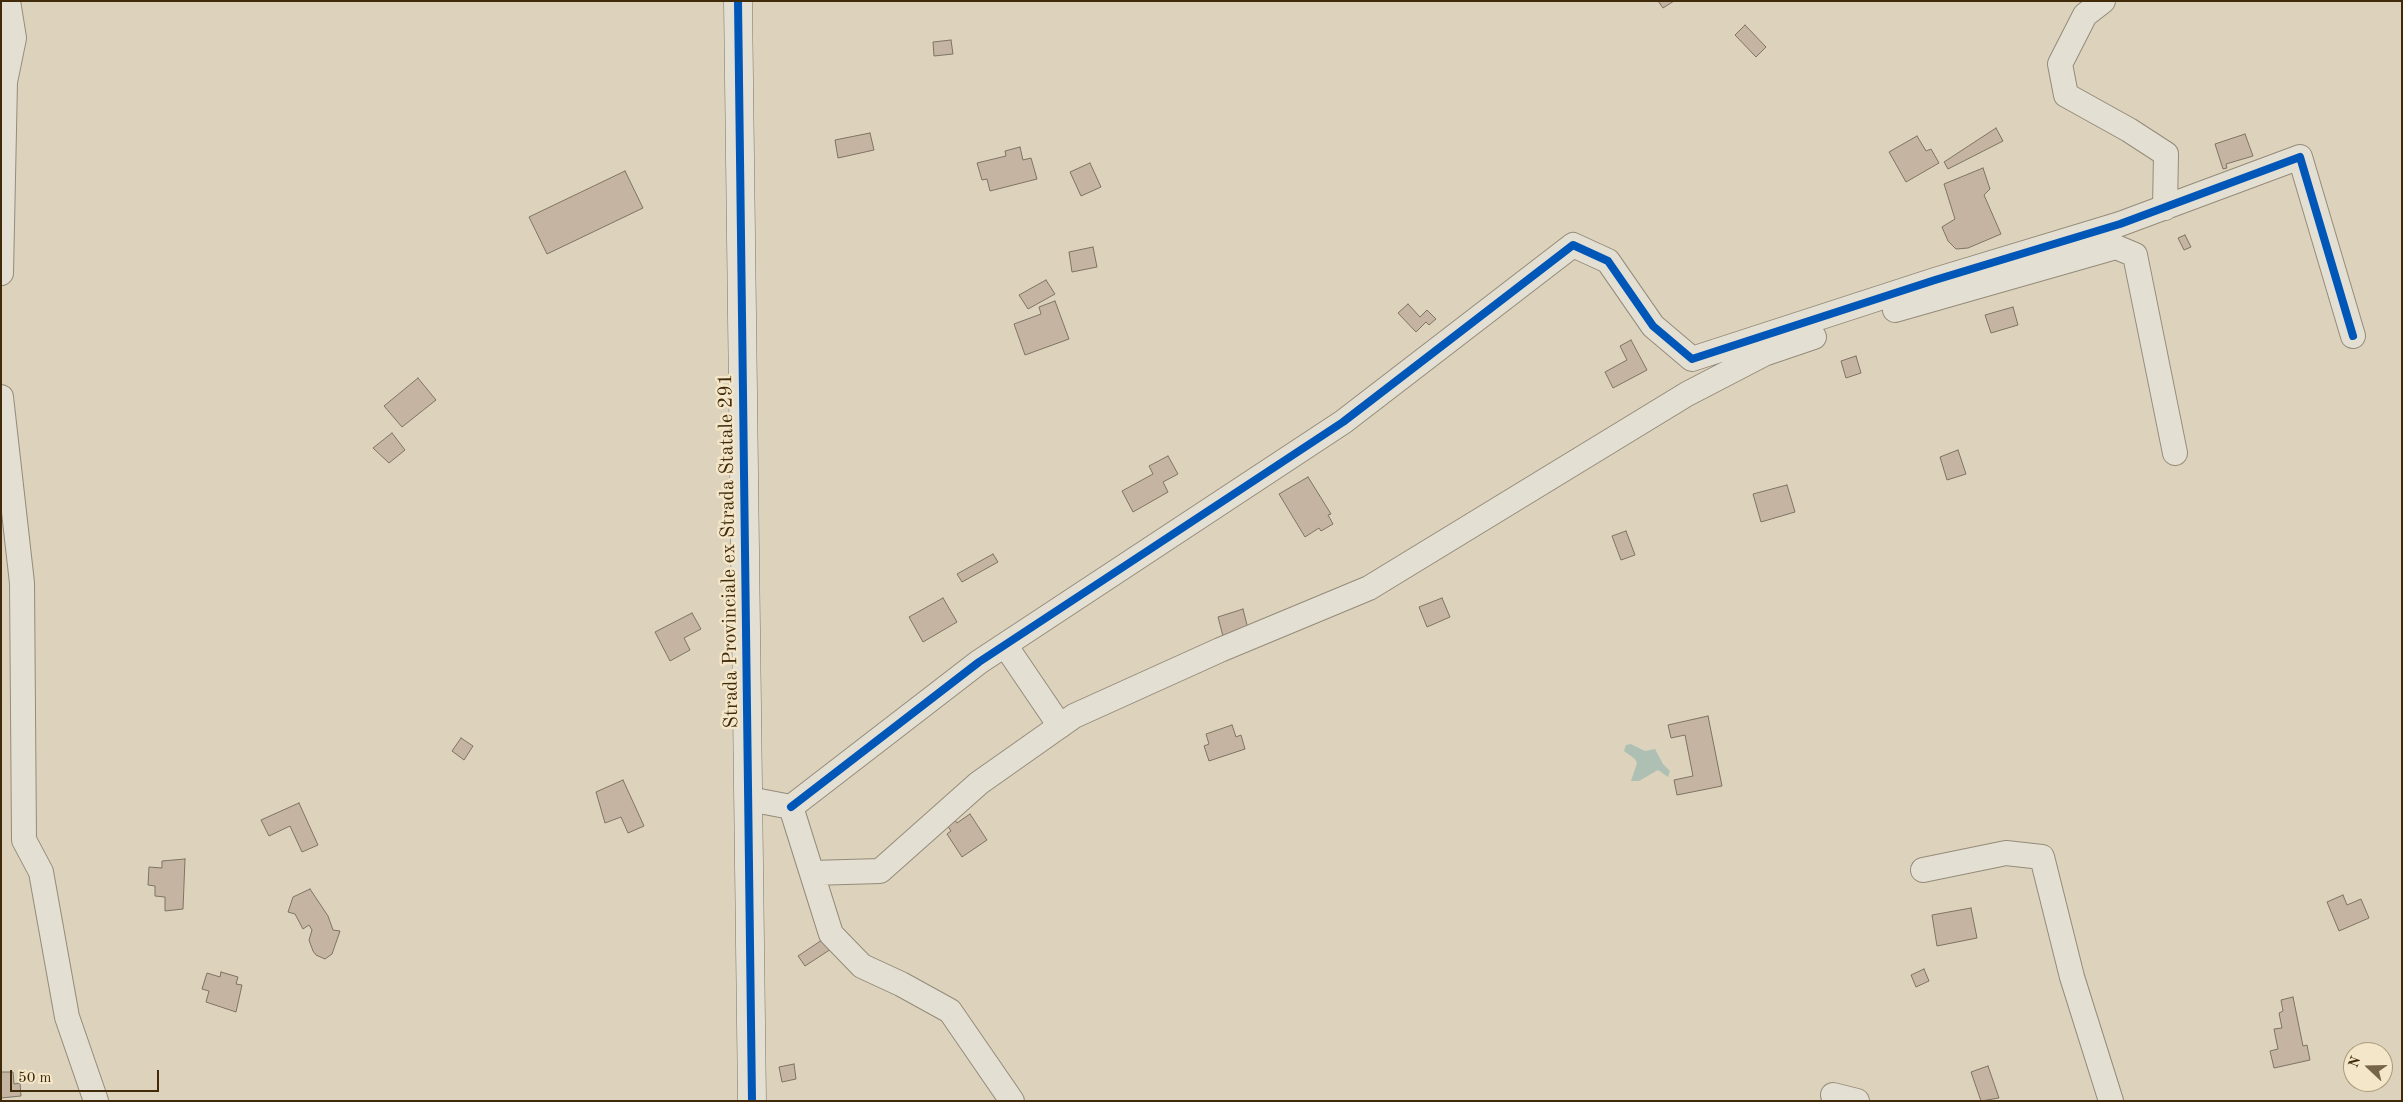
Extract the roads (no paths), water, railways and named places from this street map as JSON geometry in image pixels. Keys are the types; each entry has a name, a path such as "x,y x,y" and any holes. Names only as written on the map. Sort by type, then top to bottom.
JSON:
{"street":[{"path":"1,273 6,82 14,38 8,1"},
{"name":"Strada Provinciale ex Strada Statale 291","path":"738,1 752,1101"},
{"path":"2103,1 2085,15 2060,64 2066,95 2129,130 2166,154 2165,208"},
{"path":"749,799 791,807 979,662 1343,422 1573,245 1608,262 1653,326 1692,359 2165,208 2300,157 2353,336"},
{"path":"812,873 880,872 979,783 1074,716 1220,650 1369,588 1687,394 1764,354 1908,306 2116,247 2135,255 2175,454"},
{"path":"1,397 22,583 24,840 41,872 67,1017 96,1101"},
{"path":"1005,645 1060,726"},
{"path":"791,807 831,934 862,966 950,1011 1012,1101"},
{"path":"1923,870 2006,853 2042,857 2072,977 2111,1101"},
{"path":"1833,1095 1857,1101"}]}
